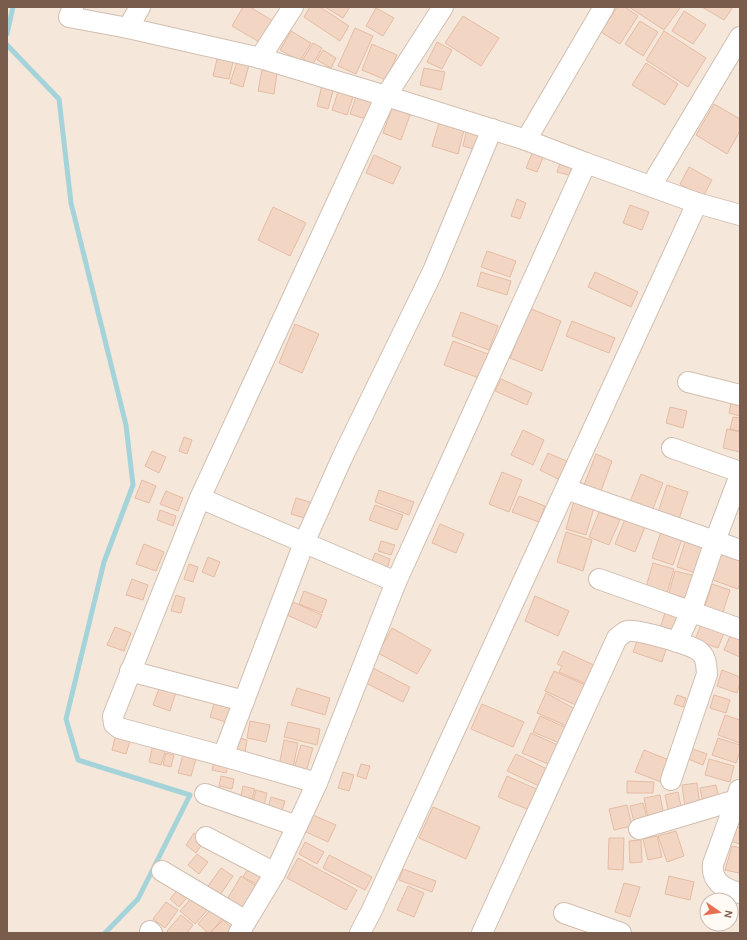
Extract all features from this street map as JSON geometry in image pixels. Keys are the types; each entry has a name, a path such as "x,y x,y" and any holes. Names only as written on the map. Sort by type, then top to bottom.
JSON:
{"street":[{"path":"73,7 69,17 128,28 260,58 526,140 697,203 740,215"},
{"path":"128,28 140,7"},
{"path":"260,58 293,7"},
{"path":"317,783 119,728 114,724 113,716 200,498 386,96 443,7"},
{"path":"526,140 604,7"},
{"path":"651,186 740,37"},
{"path":"223,756 304,543 342,458 433,271 492,129"},
{"path":"162,872 242,927 275,873 317,783 396,582 586,163"},
{"path":"360,933 372,910 697,203"},
{"path":"688,382 740,395"},
{"path":"672,448 740,472"},
{"path":"677,642 691,612 715,541 740,475"},
{"path":"566,488 740,550"},
{"path":"200,498 396,582"},
{"path":"599,579 740,629"},
{"path":"482,933 617,638 626,631 639,631 677,642 699,651 706,661 707,674 671,780"},
{"path":"130,671 244,701"},
{"path":"205,794 297,826"},
{"path":"639,829 739,796"},
{"path":"739,796 713,864 712,871 714,877 721,885 740,893"},
{"path":"206,837 275,873"},
{"path":"564,913 621,933"}],"shaded area":[{"path":"7,7 740,7 740,933 7,933"}],"building":[{"path":"243,7 250,7 273,21 261,43 232,26"},
{"path":"310,7 320,7 349,26 340,41 304,17"},
{"path":"325,7 350,7 343,18"},
{"path":"617,7 625,7 638,16 620,44 601,32"},
{"path":"629,7 679,7 680,8 664,30"},
{"path":"702,7 733,7 724,20"},
{"path":"376,8 394,18 383,36 366,26"},
{"path":"684,11 706,25 693,44 672,31"},
{"path":"463,16 499,38 481,66 445,43"},
{"path":"640,21 658,32 643,56 625,44"},
{"path":"355,28 373,36 356,74 338,66"},
{"path":"291,31 311,43 300,61 280,50"},
{"path":"664,31 706,58 688,87 646,60"},
{"path":"437,42 452,50 442,69 427,62"},
{"path":"313,43 322,48 313,64 303,59"},
{"path":"372,44 397,55 386,80 362,70"},
{"path":"323,50 336,58 331,68 317,60"},
{"path":"218,55 234,58 229,79 213,76"},
{"path":"237,62 249,65 243,87 230,83"},
{"path":"646,63 678,84 665,105 632,85"},
{"path":"424,68 445,72 441,90 420,85"},
{"path":"262,70 277,73 274,94 258,91"},
{"path":"323,81 335,84 328,109 317,106"},
{"path":"339,89 354,94 347,115 332,110"},
{"path":"357,94 373,100 366,119 350,114"},
{"path":"714,104 740,119 740,131 727,154 696,135"},
{"path":"392,108 410,115 401,140 383,133"},
{"path":"439,123 464,130 458,154 432,146"},
{"path":"467,129 481,133 477,150 463,146"},
{"path":"533,151 544,155 537,172 526,168"},
{"path":"374,155 401,167 393,184 366,173"},
{"path":"560,163 572,167 569,175 557,172"},
{"path":"689,167 712,180 703,197 680,184"},
{"path":"517,199 526,203 520,219 511,216"},
{"path":"630,205 649,212 642,230 623,223"},
{"path":"273,207 306,223 290,256 258,240"},
{"path":"487,251 516,261 510,277 481,267"},
{"path":"481,272 511,281 507,295 477,286"},
{"path":"595,272 638,292 631,307 588,287"},
{"path":"529,308 561,321 542,371 510,358"},
{"path":"461,312 498,326 489,350 452,336"},
{"path":"572,321 615,338 609,353 566,336"},
{"path":"295,324 319,334 302,373 279,363"},
{"path":"453,341 488,354 479,378 444,365"},
{"path":"501,379 532,393 527,405 495,391"},
{"path":"731,403 740,406 740,416 729,413"},
{"path":"670,407 687,411 683,428 666,423"},
{"path":"733,417 740,418 740,431 730,429"},
{"path":"727,429 740,432 740,452 723,448"},
{"path":"523,430 544,440 533,465 511,455"},
{"path":"184,437 192,440 187,454 179,451"},
{"path":"152,451 166,457 159,473 145,466"},
{"path":"548,453 571,463 562,481 540,470"},
{"path":"596,454 612,461 601,491 584,485"},
{"path":"502,472 522,480 509,512 489,504"},
{"path":"641,474 663,483 652,511 630,502"},
{"path":"142,480 156,486 149,503 135,498"},
{"path":"667,485 688,492 679,519 658,512"},
{"path":"379,490 414,502 409,515 375,502"},
{"path":"166,491 183,498 178,511 160,504"},
{"path":"519,496 545,506 539,522 512,512"},
{"path":"296,498 313,503 308,519 291,514"},
{"path":"574,501 594,508 586,535 566,529"},
{"path":"375,505 403,515 397,530 369,520"},
{"path":"160,510 176,516 173,526 157,520"},
{"path":"599,512 620,520 609,545 589,537"},
{"path":"625,519 645,527 635,552 615,544"},
{"path":"440,524 464,534 456,553 432,543"},
{"path":"566,532 592,540 583,571 557,562"},
{"path":"661,532 682,539 673,565 652,558"},
{"path":"381,541 395,545 391,555 378,551"},
{"path":"685,542 704,548 696,573 677,567"},
{"path":"144,544 164,552 156,571 136,564"},
{"path":"719,550 740,557 740,583 738,589 710,579"},
{"path":"375,553 390,559 387,569 371,563"},
{"path":"208,557 220,562 214,577 202,572"},
{"path":"653,563 674,569 667,593 646,587"},
{"path":"189,564 198,567 193,582 184,579"},
{"path":"675,571 696,576 689,599 669,593"},
{"path":"132,579 148,585 143,600 126,595"},
{"path":"712,584 730,590 722,615 704,609"},
{"path":"304,591 327,600 322,613 299,604"},
{"path":"176,595 185,598 181,613 171,611"},
{"path":"535,596 569,611 558,636 525,621"},
{"path":"293,602 322,615 316,628 287,615"},
{"path":"665,613 684,619 679,634 660,628"},
{"path":"701,624 724,633 718,648 695,640"},
{"path":"115,627 131,633 124,651 107,645"},
{"path":"392,628 431,650 417,674 378,653"},
{"path":"731,634 740,637 740,657 724,650"},
{"path":"639,636 667,646 662,662 633,652"},
{"path":"563,651 596,666 588,685 559,672 562,666 557,664"},
{"path":"373,668 410,687 403,702 366,683"},
{"path":"722,670 740,677 737,693 717,686"},
{"path":"554,671 587,686 578,706 545,691"},
{"path":"161,683 177,689 170,711 153,705"},
{"path":"297,688 330,698 325,715 291,705"},
{"path":"546,693 577,710 571,728 537,713"},
{"path":"677,695 686,698 683,707 674,704"},
{"path":"714,695 730,700 726,713 710,708"},
{"path":"215,701 231,706 226,722 210,717"},
{"path":"482,704 524,722 513,747 471,729"},
{"path":"725,715 740,720 740,743 718,735"},
{"path":"540,716 569,729 562,744 533,732"},
{"path":"250,721 270,725 266,742 247,738"},
{"path":"288,722 320,729 317,745 284,737"},
{"path":"531,733 562,747 553,766 522,753"},
{"path":"116,734 131,738 126,754 112,750"},
{"path":"236,737 247,740 245,753 233,751"},
{"path":"718,738 740,745 740,751 736,763 712,755"},
{"path":"284,740 298,743 293,768 279,766"},
{"path":"153,745 166,749 161,765 149,762"},
{"path":"301,745 313,748 306,772 294,769"},
{"path":"687,747 707,754 703,765 683,757"},
{"path":"644,750 669,760 661,782 635,772"},
{"path":"166,753 174,755 171,767 163,765"},
{"path":"516,754 547,769 539,786 507,771"},
{"path":"183,755 196,759 191,776 178,773"},
{"path":"215,758 229,762 226,773 212,770"},
{"path":"709,759 734,766 730,782 705,775"},
{"path":"361,764 370,766 366,779 357,776"},
{"path":"343,772 354,775 349,791 338,788"},
{"path":"221,776 234,779 232,789 219,786"},
{"path":"507,776 543,792 534,812 498,797"},
{"path":"627,781 654,782 653,793 627,793"},
{"path":"697,783 700,806 685,808 682,785"},
{"path":"716,785 719,799 703,803 700,788"},
{"path":"243,786 255,789 252,799 241,796"},
{"path":"256,790 267,793 263,809 252,806"},
{"path":"678,792 682,811 669,814 665,795"},
{"path":"660,795 664,816 648,819 644,798"},
{"path":"271,797 285,801 281,814 267,811"},
{"path":"643,803 647,818 634,822 630,806"},
{"path":"627,805 632,826 614,830 609,809"},
{"path":"433,807 480,827 466,859 419,838"},
{"path":"313,815 336,825 328,842 306,832"},
{"path":"734,826 740,828 740,844 729,841"},
{"path":"676,831 684,856 667,862 658,836"},
{"path":"194,833 205,840 196,853 186,845"},
{"path":"657,836 662,857 648,860 643,839"},
{"path":"609,838 624,838 623,870 608,869"},
{"path":"641,840 642,862 630,863 629,841"},
{"path":"305,842 324,852 317,864 299,854"},
{"path":"732,846 740,848 739,873 725,870"},
{"path":"197,854 208,862 199,874 188,865"},
{"path":"329,855 372,877 365,890 323,868"},
{"path":"298,858 357,890 346,910 287,878"},
{"path":"249,867 263,875 258,885 243,877"},
{"path":"221,868 233,876 218,898 206,889"},
{"path":"403,869 436,881 432,892 399,880"},
{"path":"241,876 256,886 241,911 226,901"},
{"path":"669,876 694,882 690,900 665,894"},
{"path":"624,883 640,887 630,917 615,912"},
{"path":"181,886 190,894 179,907 170,899"},
{"path":"408,886 424,893 414,917 397,910"},
{"path":"195,894 210,907 195,924 180,911"},
{"path":"166,902 178,910 165,928 153,919"},
{"path":"212,908 223,918 210,933 208,933 198,924"},
{"path":"181,915 193,925 187,933 169,933 167,931"},
{"path":"223,920 232,928 227,933 214,933 212,931"}],"waterway":[{"path":"7,34 13,7"},
{"path":"7,45 59,99 71,203 126,425 133,485 104,562 66,719 78,760 190,795 138,899 105,933"}]}
